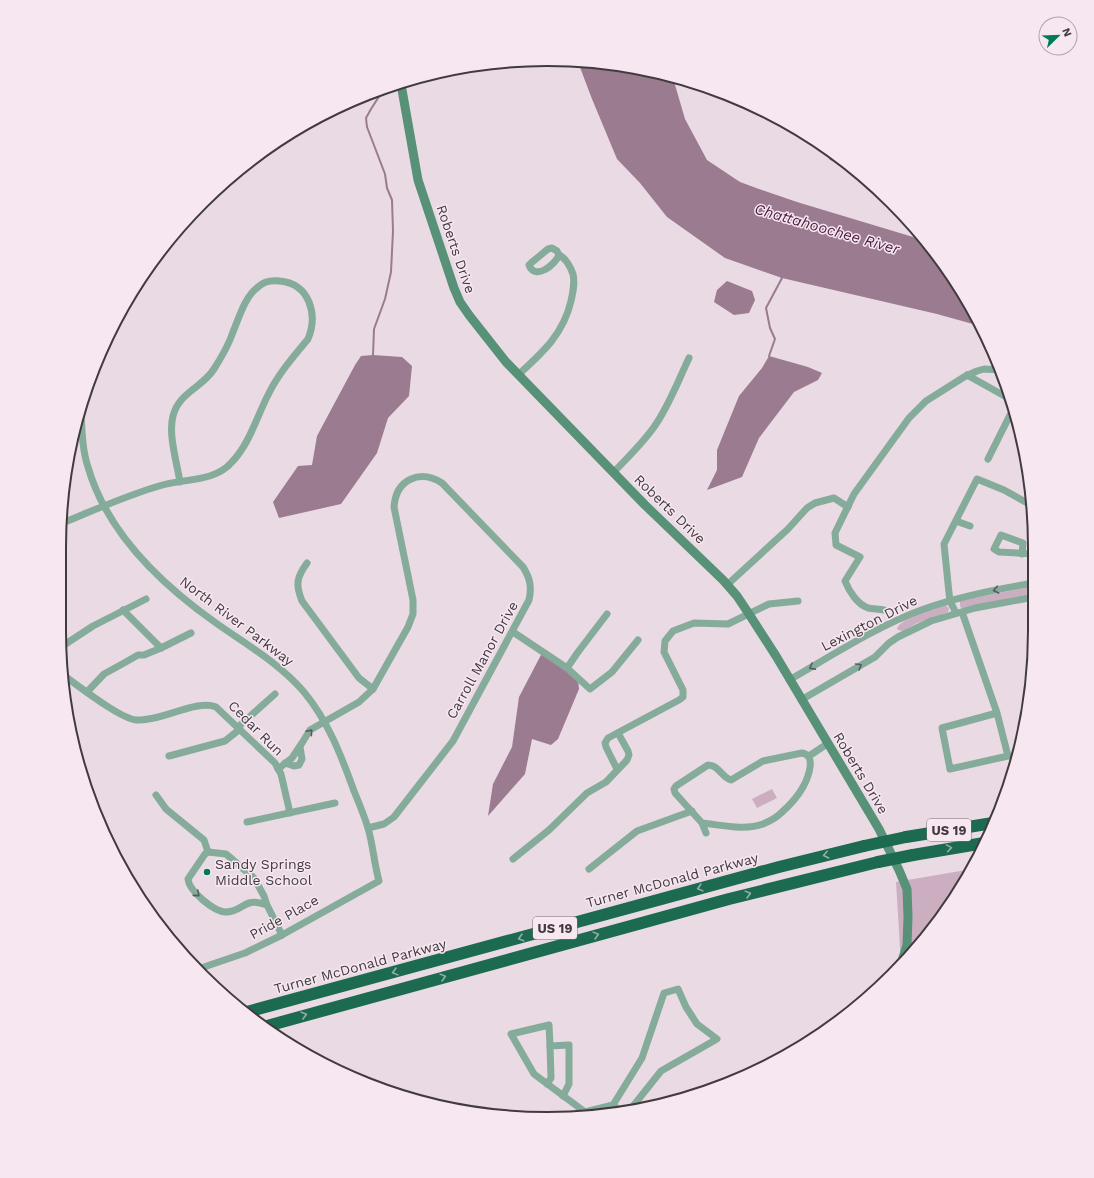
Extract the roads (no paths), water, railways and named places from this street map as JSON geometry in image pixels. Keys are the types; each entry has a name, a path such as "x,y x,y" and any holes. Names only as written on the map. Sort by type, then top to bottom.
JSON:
{"highway":[{"name":"Turner McDonald Parkway","path":"251,1011 778,867 906,837 987,824"},
{"name":"US 19","path":"271,1025 729,899 913,854 978,843"}],"street":[{"name":"Roberts Drive","path":"401,89 418,180 460,302 518,375 613,473 727,585 749,614 879,829 899,870 906,889 908,918 907,945 905,953"},
{"path":"518,375 552,342 562,327 569,311 574,290 574,278 566,260 559,255"},
{"path":"67,521 160,485 180,482 207,477 222,471 232,463 243,448 269,392 308,339 313,321 312,311 309,302 300,288 283,281 274,280 264,282 256,287 241,311 233,333 211,374 180,400 172,418 172,435 180,482"},
{"path":"613,473 635,450 661,416 689,358"},
{"path":"884,610 867,607 857,601 847,586 845,581 860,557 836,545 835,532 854,494 909,418 926,401 967,375 984,370 994,370"},
{"path":"967,375 1003,395"},
{"path":"988,459 1009,415"},
{"name":"North River Parkway","path":"82,424 84,449 94,487 114,523 130,544 173,590 278,666 303,692 324,721 335,740 368,828 379,881"},
{"name":"Carroll Manor Drive","path":"324,721 359,702 373,690 408,627 413,614 413,600 394,507 395,499 397,492 408,480 425,476 435,479 442,484 523,567 529,580 531,593 526,607 513,632 453,741 394,817 384,824 368,828"},
{"path":"997,713 942,728 950,769 1008,756 997,713 959,612 950,601 944,544 977,479 1004,490 1026,502"},
{"path":"727,585 788,530 812,505 834,498 848,507"},
{"path":"956,521 970,526"},
{"path":"1022,554 1028,554"},
{"path":"307,563 300,573 297,581 298,591 302,601 359,678 373,690"},
{"name":"Lexington Drive","path":"789,680 862,639 925,608 971,595 1028,584"},
{"name":"Lexington Drive","path":"801,700 868,662 889,643 931,621 959,612 1028,598"},
{"path":"66,643 92,626 146,599"},
{"path":"617,769 605,743 608,738 682,697 683,690 664,652 665,641 673,631 694,623 728,624 769,604 798,601"},
{"path":"123,610 161,648"},
{"path":"567,668 607,614"},
{"path":"513,632 567,668 590,688 612,672 638,640"},
{"path":"87,692 104,674 111,670 138,655 144,655 161,648 191,633"},
{"name":"Cedar Run","path":"69,679 123,716 135,720 158,718 196,707 211,705 221,711 275,763 281,774 290,813"},
{"path":"168,756 225,740 275,694"},
{"name":"Cedar Run","path":"278,769 292,758 310,730 324,721"},
{"path":"513,859 549,830 587,792 606,782 627,760 628,755 618,733"},
{"path":"809,756 827,744"},
{"path":"285,763 294,766 299,765 302,759 300,747"},
{"path":"706,834 702,823 676,793 674,789 676,786 708,765 716,767 726,778 731,780 763,761 802,753 809,756"},
{"path":"702,823 742,827 761,825 773,820 782,812 803,787 810,762 809,756"},
{"path":"156,795 166,809 204,840 208,852"},
{"path":"247,822 335,804"},
{"path":"588,869 637,831 692,812"},
{"path":"267,906 254,902 231,911 223,912 196,895 190,888 188,879 205,854 208,852 226,854 254,878 260,887 267,906 282,935"},
{"name":"Pride Place","path":"203,967 245,953 282,935 379,881"},
{"path":"596,1109 613,1105 642,1058 664,993 678,989 686,1007 697,1024 717,1039 661,1071 635,1104"},
{"path":"547,1084 551,1078 549,1025 511,1034 534,1074 547,1084 563,1096 583,1111"},
{"path":"550,1046 569,1045 569,1084 563,1096"}],"water":[{"name":"Chattahoochee River","path":"580,67 641,75 675,83 685,119 707,160 740,182 797,202 915,238 947,280 964,306 973,324 937,314 782,278 725,258 667,217 640,183 617,159"},
{"path":"727,281 752,291 755,300 749,313 734,315 714,302 717,290"},
{"path":"373,355 402,357 412,366 409,396 388,418 377,453 341,504 279,518 273,502 298,466 312,465 317,436 355,365 361,356"},
{"path":"769,356 808,367 822,373 818,380 794,392 759,438 742,477 707,490 717,470 717,450 739,396 762,368"},
{"path":"542,653 578,679 579,689 558,739 551,745 532,739 525,774 488,816 493,784 512,747 519,697"}],"waterway":[{"path":"373,355 374,329 385,299 391,272 393,231 392,200 387,188 385,174 367,127 366,118 379,97"},
{"path":"769,356 775,339 770,328 766,308 782,278 781,276"}],"place":[{"name":"Sandy Springs Middle School","path":"207,872"}]}
